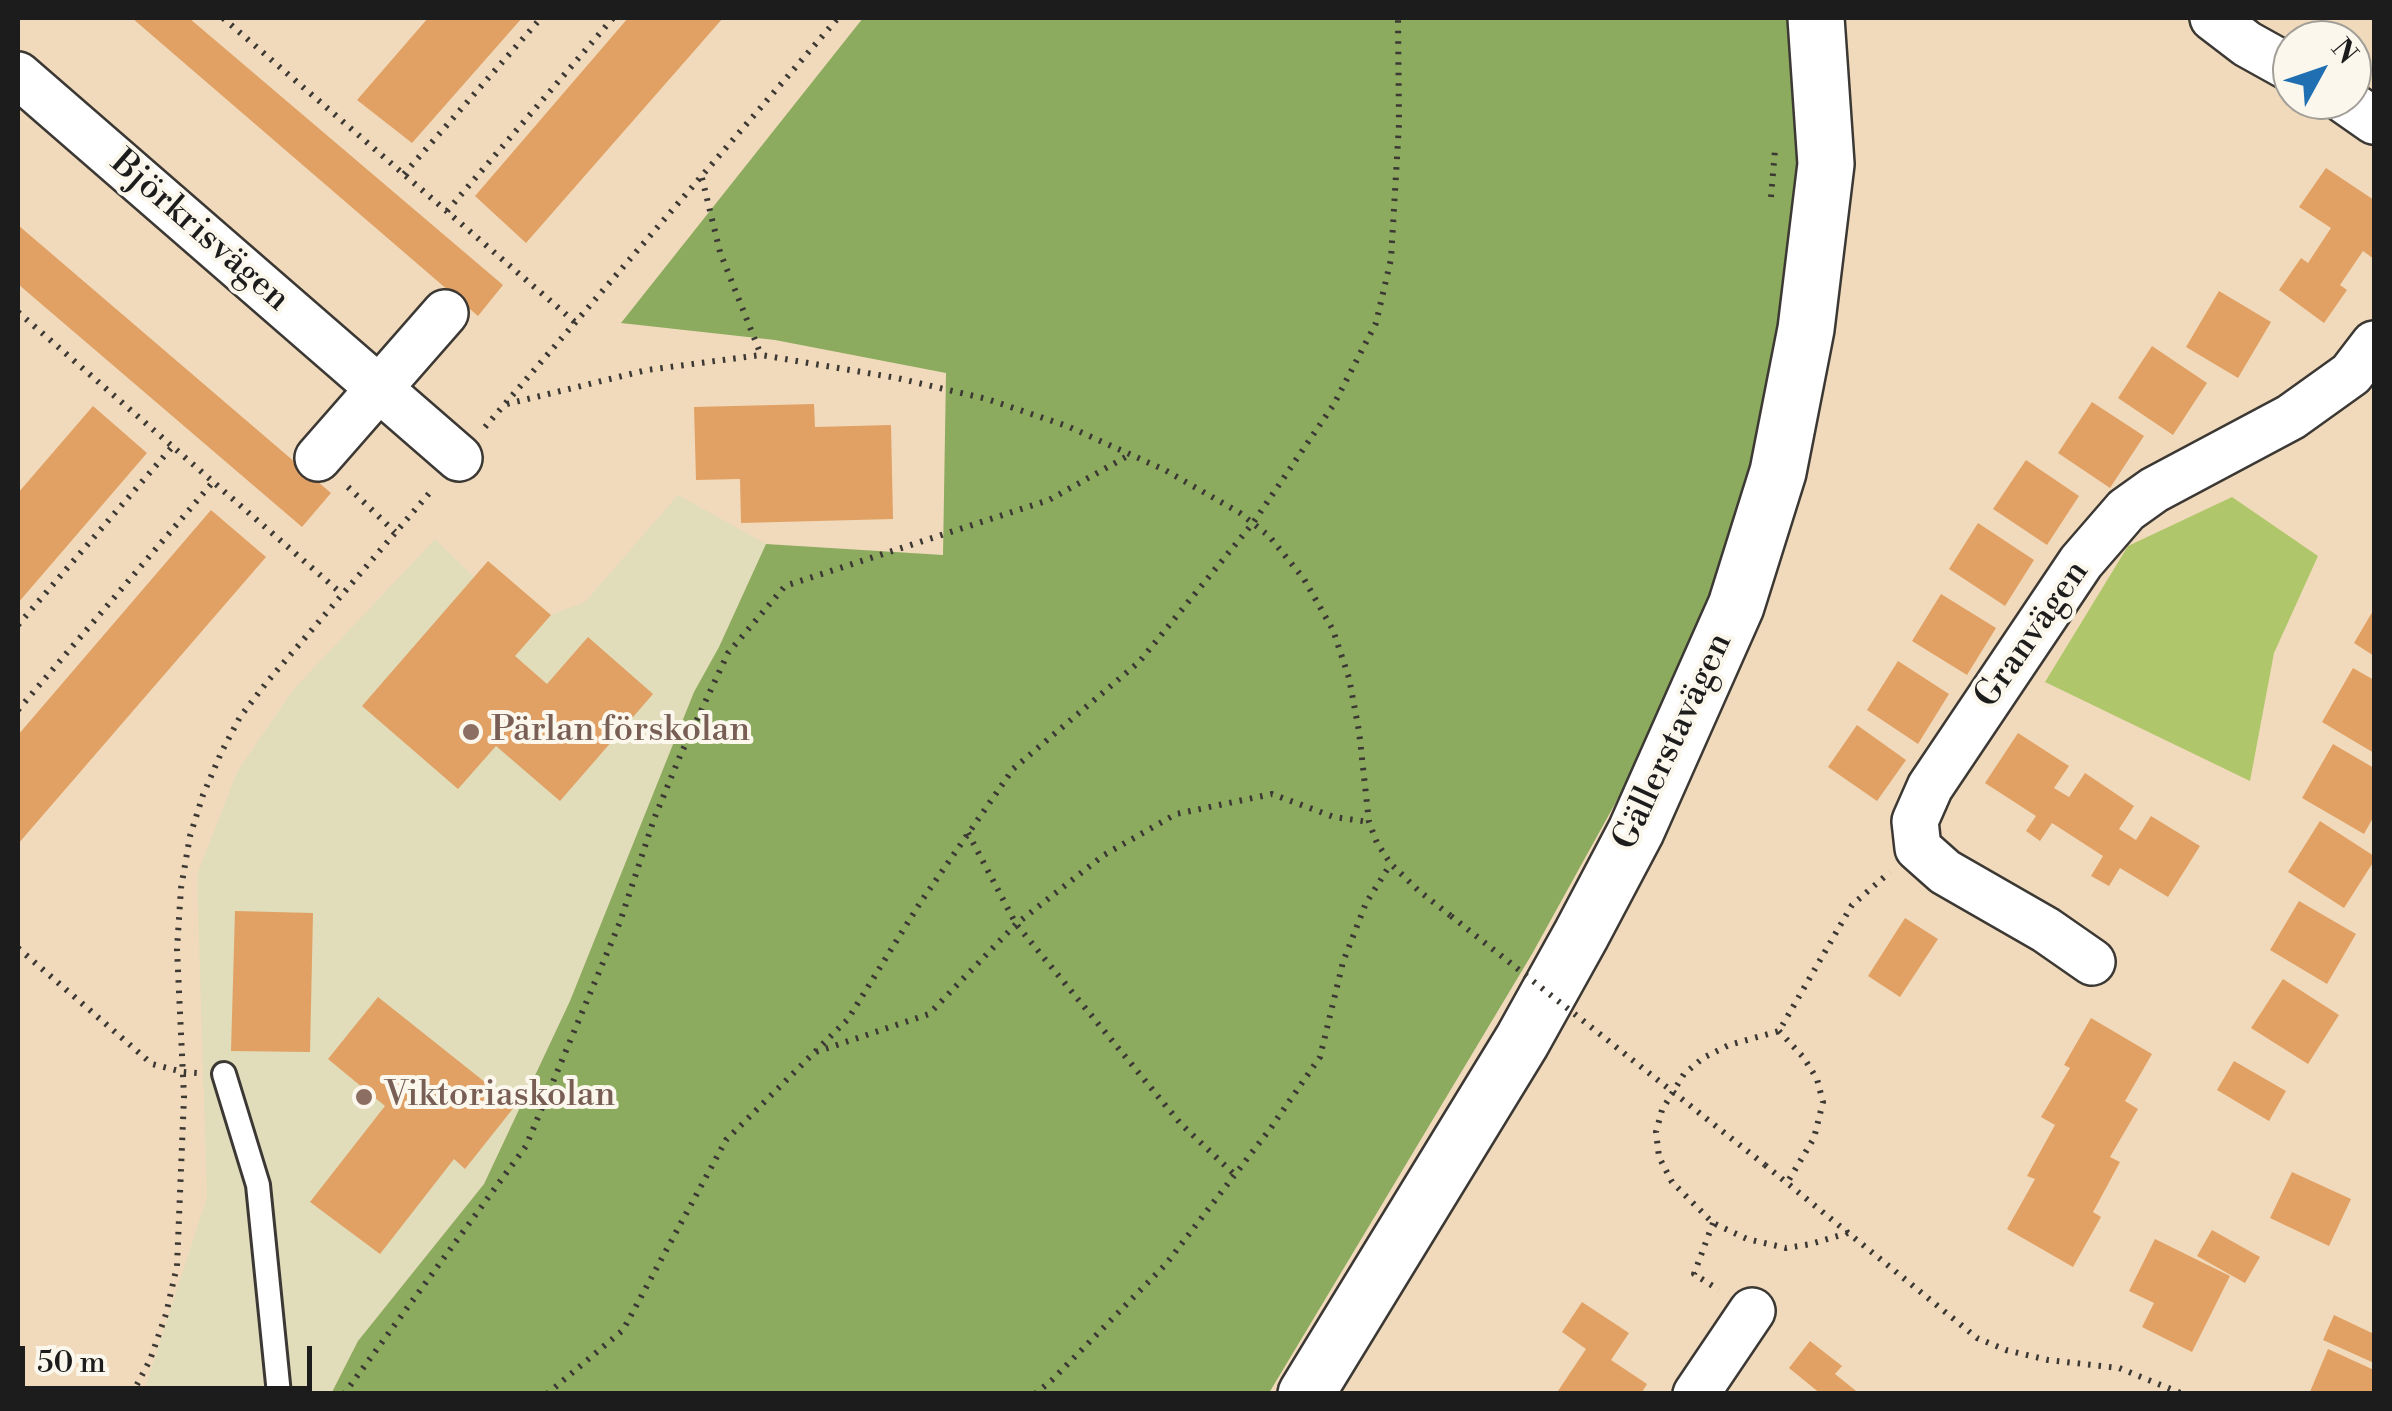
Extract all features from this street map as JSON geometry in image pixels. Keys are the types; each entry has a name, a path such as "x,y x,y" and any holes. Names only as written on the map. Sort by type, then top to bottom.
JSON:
{"street":[{"name":"Gällerstavägen","path":"1306,1394 1582,935 1636,831 1736,606 1778,472 1806,328 1826,164 1816,18"},
{"path":"2213,18 2272,58"},
{"name":"Björkrisvägen","path":"18,75 459,458"},
{"path":"318,458 444,313"},
{"name":"Granvägen","path":"1918,848 1915,821 1930,787 2081,562 2126,510 2154,490 2291,417 2351,374 2374,344"},
{"path":"1918,848 1945,872 2046,930 2092,962"},
{"path":"1696,1394 1752,1310"}],"lane":[{"path":"224,1074 258,1185 279,1394"}],"path":[{"path":"224,18 576,323"},
{"path":"404,174 541,18"},
{"path":"447,211 613,18"},
{"path":"132,1394 150,1360 177,1266 184,1096 178,950 182,888 190,836 221,753 266,682 838,18"},
{"path":"547,1394 623,1330 726,1140 848,1019 920,903 1013,769 1140,662 1253,523 1334,404 1376,323 1391,258 1398,124 1398,18"},
{"path":"1770,206 1775,147"},
{"path":"702,177 720,252 761,355"},
{"path":"18,312 342,594"},
{"path":"506,404 647,370 761,355 897,378 987,400 1068,426 1165,470 1240,513 1269,536 1304,580 1333,630 1349,678 1360,731 1369,822 1376,843 1419,892 1765,1165 1976,1338 2048,1360 2119,1368 2180,1393"},
{"path":"18,625 172,447"},
{"path":"344,1394 526,1146 620,922 654,819 728,654 786,586 1048,500 1130,454"},
{"path":"318,458 395,532"},
{"path":"18,710 213,482"},
{"path":"815,1052 929,1014 1016,924 1104,856 1176,814 1272,794 1334,817 1369,822"},
{"path":"968,832 1016,924 1180,1122 1235,1174"},
{"path":"1848,1233 1786,1248 1713,1224 1672,1182 1659,1157 1656,1132 1662,1110 1684,1074 1703,1058 1729,1044 1779,1031 1852,905 1918,848"},
{"path":"1035,1394 1166,1264 1320,1057 1344,962 1366,903 1391,864"},
{"path":"18,948 152,1064 183,1072"},
{"path":"1516,973 1525,958"},
{"path":"1779,1031 1811,1068 1823,1102 1814,1138 1787,1183"},
{"path":"1713,1224 1694,1274 1752,1310"}],"shaded area":[{"path":"678,495 766,544 694,692 570,1001 484,1184 358,1341 331,1393 143,1394 207,1197 197,875 237,772 293,690 435,539 474,577 488,561 551,615 585,602"}],"green space":[{"path":"863,18 1790,18 1800,108 1794,286 1751,488 1706,639 1532,954 1269,1393 331,1394 358,1341 484,1184 570,1001 694,692 766,544 943,555 946,373 775,340 621,323"},
{"path":"2232,497 2318,556 2274,653 2250,781 2045,682 2128,546"}],"building":[{"path":"132,18 189,18 503,285 478,316"},
{"path":"428,18 522,18 412,143 357,100"},
{"path":"628,18 723,18 526,243 475,196"},
{"path":"2326,168 2374,200 2374,259 2363,251 2340,285 2347,290 2324,323 2279,290 2301,258 2308,263 2331,228 2299,207"},
{"path":"18,225 331,493 302,527 18,284"},
{"path":"2219,291 2271,322 2238,378 2186,347"},
{"path":"2152,346 2207,383 2173,435 2118,398"},
{"path":"2092,402 2144,436 2110,488 2058,453"},
{"path":"814,404 815,427 891,425 893,519 741,523 740,479 696,480 694,407"},
{"path":"93,406 147,453 18,603 18,493"},
{"path":"2026,460 2079,496 2047,545 1993,509"},
{"path":"211,510 266,557 18,844 18,735"},
{"path":"1978,523 2034,560 2005,606 1949,569"},
{"path":"488,561 551,615 515,656 547,684 588,637 653,694 560,801 496,746 458,789 362,706"},
{"path":"1941,594 1996,628 1967,675 1912,641"},
{"path":"2374,609 2374,656 2354,643"},
{"path":"1898,661 1949,694 1918,744 1867,710"},
{"path":"2353,668 2374,680 2374,753 2322,722"},
{"path":"1857,725 1906,760 1877,801 1828,767"},
{"path":"2018,733 2069,766 2054,788 2069,797 2085,773 2134,806 2119,829 2136,840 2151,816 2200,846 2168,897 2120,868 2109,886 2091,876 2103,856 2052,823 2040,841 2026,831 2036,816 1985,783"},
{"path":"2333,744 2374,768 2374,816 2364,834 2302,798"},
{"path":"2320,821 2374,856 2344,908 2288,872"},
{"path":"2299,901 2356,934 2327,984 2270,950"},
{"path":"235,911 313,913 310,1052 231,1051"},
{"path":"1905,918 1938,939 1900,997 1868,976"},
{"path":"2283,979 2339,1015 2308,1064 2251,1028"},
{"path":"378,997 515,1106 465,1169 454,1159 380,1254 310,1202 385,1106 328,1059"},
{"path":"2091,1018 2152,1054 2125,1101 2138,1109 2110,1157 2120,1162 2093,1212 2101,1217 2073,1267 2007,1229 2035,1179 2027,1176 2055,1125 2041,1117 2070,1068 2064,1065"},
{"path":"2234,1061 2286,1091 2269,1121 2217,1090"},
{"path":"2292,1172 2351,1199 2329,1246 2270,1218"},
{"path":"2212,1230 2260,1257 2245,1283 2197,1256"},
{"path":"2155,1239 2230,1276 2192,1352 2142,1327 2154,1303 2129,1291"},
{"path":"1582,1302 1629,1333 1611,1360 1647,1384 1641,1394 1556,1394 1586,1349 1562,1332"},
{"path":"2334,1315 2374,1334 2374,1363 2323,1340"},
{"path":"1810,1341 1842,1366 1835,1374 1860,1394 1821,1394 1789,1368"},
{"path":"2328,1349 2374,1370 2374,1394 2309,1394"}],"place":[{"name":"Pärlan förskolan","path":"471,732"},
{"name":"Viktoriaskolan","path":"364,1097"}]}
